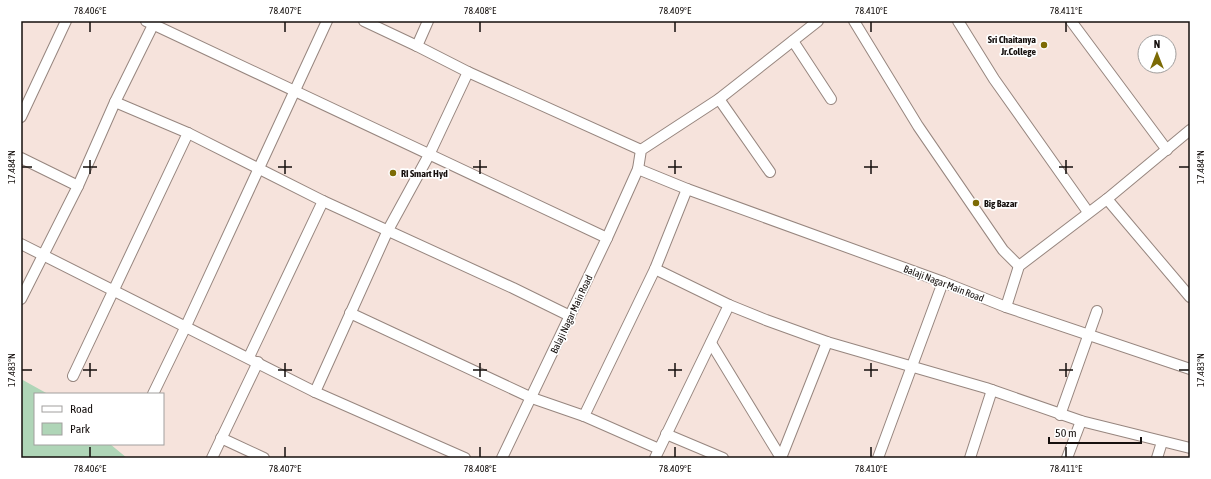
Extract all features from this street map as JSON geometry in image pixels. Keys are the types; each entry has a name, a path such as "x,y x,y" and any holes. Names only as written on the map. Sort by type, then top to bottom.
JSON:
{"street":[{"path":"21,117 66,21"},
{"path":"153,393 327,21"},
{"path":"364,21 468,72 641,150 719,99 818,21"},
{"path":"417,46 428,21"},
{"path":"854,21 918,126 1003,250 1019,266"},
{"path":"958,21 994,79 1088,212"},
{"path":"1071,21 1167,150"},
{"path":"21,299 78,186 152,22 294,92 607,238"},
{"path":"793,42 831,99"},
{"path":"315,392 388,230 429,155 468,72"},
{"path":"719,99 770,172"},
{"path":"115,102 188,133 323,201 570,316"},
{"path":"73,376 188,133"},
{"path":"1006,307 1019,266 1189,134"},
{"name":"Balaji Nagar Main Road","path":"502,458 532,398 607,238 638,169 641,150"},
{"path":"21,158 78,186"},
{"name":"Balaji Nagar Main Road","path":"638,169 687,190 943,282 1006,307 1190,369"},
{"path":"584,416 655,269 687,190"},
{"path":"1107,199 1190,297"},
{"path":"212,458 323,201"},
{"path":"21,244 315,392 465,458"},
{"path":"655,269 729,305 827,342 992,390 1060,415 1190,448"},
{"path":"878,458 943,282"},
{"path":"350,313 532,398 584,416 657,454 729,305"},
{"path":"1060,415 1096,311"},
{"path":"781,458 827,342"},
{"path":"711,343 781,458"},
{"path":"970,458 992,390"},
{"path":"1067,458 1081,421"},
{"path":"666,434 723,458"},
{"path":"221,438 264,458"},
{"path":"1157,458 1162,442"}],"green space":[{"path":"21,379 46,393 34,393 34,445 111,445 127,458 21,458"}],"place":[{"name":"Sri Chaitanya Jr.College","path":"1044,45"},
{"name":"RI Smart Hyd","path":"393,173"},
{"name":"Big Bazar","path":"976,203"}]}
